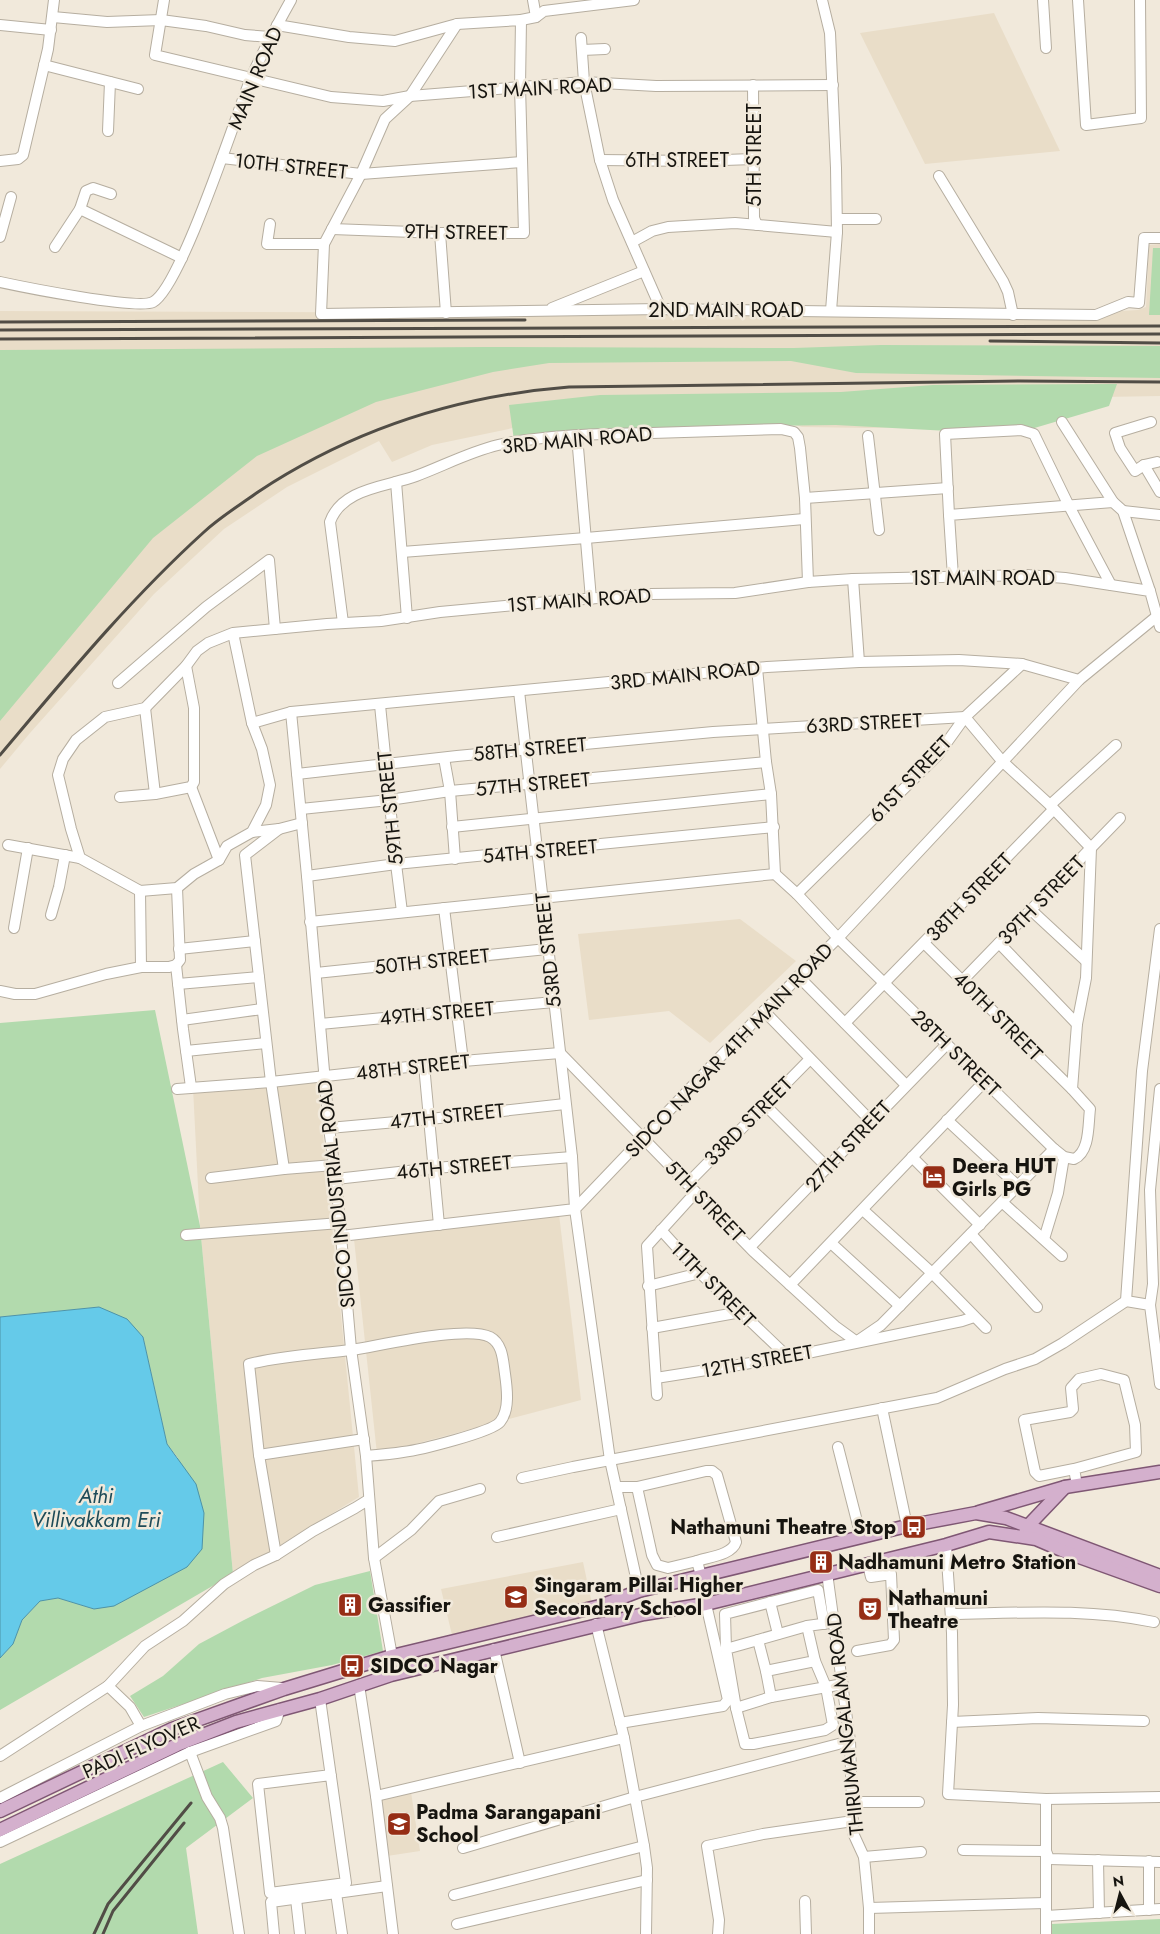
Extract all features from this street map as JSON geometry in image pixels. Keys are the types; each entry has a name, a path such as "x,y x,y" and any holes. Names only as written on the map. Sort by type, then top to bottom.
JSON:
{"main road":[{"name":"PADI FLYOVER","path":"0,1812 172,1729 284,1689 392,1656 600,1606 639,1591 861,1537 907,1526 983,1514 1071,1486 1160,1472"},
{"path":"1026,1532 1071,1486"},
{"path":"1160,1576 1052,1534 1026,1532 987,1532 983,1514 1006,1518 1026,1532 1036,1539 1071,1554 1160,1586"},
{"name":"PADI FLYOVER","path":"0,1830 177,1745 236,1722 320,1699 390,1675 596,1624 706,1604 827,1573 868,1565 946,1545 987,1532"}],"street":[{"path":"0,161 18,159 22,154 44,65 53,17 54,0"},
{"path":"161,20 164,0"},
{"name":"MAIN ROAD","path":"0,282 127,303 153,302 163,294 182,258 222,158 251,78 270,37 291,0"},
{"path":"533,0 536,17"},
{"path":"277,25 349,37 395,40 457,24 521,20 536,17 544,11 634,0"},
{"path":"822,0 830,33 833,85 836,232 831,311"},
{"path":"1043,0 1046,48"},
{"path":"1078,0 1086,125 1140,118 1140,0"},
{"path":"53,17 107,22 161,20 206,26 245,35 270,37"},
{"name":"1ST MAIN ROAD","path":"161,20 156,55 331,97 382,102 410,96 584,82 656,86 833,85"},
{"name":"9TH STREET","path":"332,229 440,233 524,233 520,86 521,20"},
{"path":"270,224 268,244 324,244 361,174 385,119 410,96 457,24"},
{"path":"0,25 51,30"},
{"path":"582,38 584,82 600,160 613,200 662,309"},
{"path":"582,50 605,49"},
{"path":"44,65 138,89"},
{"path":"108,131 110,82"},
{"name":"5TH STREET","path":"753,85 754,218 757,225"},
{"name":"10TH STREET","path":"222,158 361,174 522,162"},
{"name":"6TH STREET","path":"600,160 696,161 753,159"},
{"path":"939,176 1003,281 1008,292 1013,315"},
{"path":"55,247 80,210 86,191 93,188 111,194"},
{"path":"0,238 11,197"},
{"path":"80,210 182,258"},
{"path":"836,219 876,219"},
{"path":"632,242 652,230 668,227 735,223 836,232"},
{"path":"440,233 446,313"},
{"name":"2ND MAIN ROAD","path":"324,244 321,314 662,309 1096,315 1128,302 1139,303 1144,238 1160,238"},
{"path":"546,311 644,271"},
{"path":"1062,422 1113,502 1123,512 1150,591 1158,622"},
{"path":"1151,422 1115,433 1120,448 1135,471 1144,465 1157,462"},
{"name":"3RD MAIN ROAD","path":"343,623 330,522 334,513 345,501 360,493 497,446 577,436 781,429 794,432 798,437 800,448 805,498 804,519 808,582"},
{"path":"953,576 945,434 1020,430 1034,434 1038,440 1069,506 1111,585"},
{"path":"577,436 591,599"},
{"path":"868,436 879,530"},
{"path":"1144,465 1160,492"},
{"path":"396,482 407,618"},
{"path":"805,498 948,488"},
{"path":"949,515 1113,502"},
{"path":"1123,512 1160,516"},
{"path":"402,552 804,519"},
{"path":"118,683 206,607 269,560 274,629"},
{"name":"1ST MAIN ROAD","path":"145,708 208,642 233,633 407,618 474,609 651,594 735,592 808,582 853,579 1027,575 1065,578 1150,591"},
{"path":"853,579 859,662"},
{"name":"SIDCO NAGAR 4TH MAIN ROAD","path":"575,1209 764,1011 838,938 1079,680 1158,622"},
{"path":"233,633 252,724 262,749 270,785 266,805 252,832"},
{"name":"3RD MAIN ROAD","path":"252,724 291,712 757,668 859,662 959,660 1022,664 1079,680"},
{"name":"61ST STREET","path":"797,894 937,756 965,717 1022,664"},
{"path":"120,797 155,794 191,787 194,782 194,708 186,666"},
{"path":"310,922 775,874 774,827 757,668"},
{"name":"53RD STREET","path":"520,691 547,949 572,1157 575,1209"},
{"name":"59TH STREET","path":"380,704 402,912"},
{"path":"80,858 58,775 64,759 76,740 105,717 145,708 155,794"},
{"name":"SIDCO INDUSTRIAL ROAD","path":"291,712 351,1349 366,1456 374,1558 392,1656 390,1675"},
{"path":"965,717 1002,761 1091,848 1085,960 1086,978 1077,1024 1072,1089"},
{"name":"63RD STREET","path":"763,729 965,717"},
{"name":"58TH STREET","path":"298,774 704,732 763,729"},
{"name":"38TH STREET","path":"845,1023 1052,808 1116,745"},
{"path":"444,758 450,791 455,859"},
{"name":"57TH STREET","path":"301,809 389,800 450,791 766,762"},
{"path":"191,787 219,860"},
{"path":"452,827 771,794"},
{"name":"39TH STREET","path":"962,981 1120,818"},
{"path":"8,845 80,858 140,891 177,888 194,874 219,860 227,846 252,832 279,829 302,823"},
{"name":"54TH STREET","path":"307,876 396,864 774,827"},
{"path":"279,829 245,855 266,1043 284,1169"},
{"path":"14,928 28,848"},
{"path":"51,915 65,855"},
{"name":"28TH STREET","path":"775,874 1054,1149 1064,1156"},
{"path":"0,991 15,994 35,994 106,974 141,967 169,967 176,964 180,960 177,888"},
{"path":"140,891 141,967"},
{"path":"444,908 463,1061"},
{"path":"1031,910 1085,960"},
{"path":"1126,1301 1142,1071 1160,929"},
{"path":"179,949 255,941"},
{"name":"40TH STREET","path":"924,943 1090,1109 1084,1150 1074,1160 1064,1156"},
{"path":"999,944 1077,1024"},
{"name":"50TH STREET","path":"316,973 547,949"},
{"path":"176,964 191,1087"},
{"path":"798,976 906,1084"},
{"path":"178,984 259,977"},
{"name":"49TH STREET","path":"320,1024 554,1002"},
{"path":"182,1020 262,1009"},
{"path":"764,1011 871,1121"},
{"path":"186,1051 266,1043"},
{"name":"27TH STREET","path":"750,1247 828,1168 906,1084 947,1044"},
{"name":"5TH STREET","path":"560,1053 750,1247 835,1326 856,1342"},
{"name":"48TH STREET","path":"177,1089 271,1082 463,1061 560,1053"},
{"name":"33RD STREET","path":"687,1184 810,1059"},
{"path":"424,1065 439,1225"},
{"path":"790,1285 985,1081"},
{"path":"1160,1089 1150,1190 1153,1284 1150,1305 1157,1347 1160,1384"},
{"name":"47TH STREET","path":"329,1128 565,1104"},
{"path":"765,1105 828,1168"},
{"path":"947,1120 1018,1186"},
{"path":"856,1342 881,1325 1054,1149"},
{"path":"912,1156 980,1225"},
{"path":"1044,1239 1058,1193 1064,1156"},
{"name":"46TH STREET","path":"336,1179 435,1168 572,1157"},
{"path":"211,1178 334,1165"},
{"path":"1135,1174 1152,1173"},
{"path":"657,1395 648,1286 647,1246 696,1193"},
{"path":"1002,1202 1062,1256"},
{"path":"341,1236 575,1209 610,1460 639,1591"},
{"path":"863,1210 932,1273 986,1328"},
{"path":"186,1235 340,1223"},
{"name":"11TH STREET","path":"661,1230 700,1273 788,1357"},
{"path":"971,1234 1037,1307"},
{"path":"831,1243 900,1306"},
{"path":"648,1286 700,1273"},
{"path":"522,1478 937,1398 1005,1369 1035,1359 1063,1343 1126,1301 1150,1305"},
{"path":"652,1328 741,1312"},
{"name":"12TH STREET","path":"656,1378 788,1357 974,1317"},
{"path":"276,1555 259,1455 249,1364 427,1337 469,1333 490,1337 502,1350 506,1395 505,1413 500,1423 485,1430 404,1452 366,1456"},
{"path":"1100,1374 1124,1380 1135,1425 1136,1452 1074,1469 1039,1476 1035,1472 1024,1420 1070,1412 1073,1409 1070,1388 1079,1379 1100,1374"},
{"path":"882,1408 907,1526"},
{"path":"259,1455 364,1439"},
{"path":"838,1446 861,1537"},
{"path":"1071,1486 1074,1469"},
{"path":"616,1487 637,1486 712,1471 717,1475 736,1542 734,1547 730,1551 668,1568 657,1565 652,1555 637,1486"},
{"path":"374,1558 411,1530 439,1501 480,1489"},
{"path":"0,1756 108,1686 145,1646 183,1621 224,1584 368,1500"},
{"path":"497,1537 620,1509"},
{"path":"946,1545 951,1614 952,1722 948,1794 1046,1799 1160,1798"},
{"path":"697,1561 701,1576"},
{"path":"857,1651 890,1645 894,1640 891,1574 871,1577 868,1565"},
{"name":"THIRUMANGALAM ROAD","path":"827,1573 830,1623 843,1684 850,1741 853,1833 864,1857 869,1908 869,1934"},
{"path":"726,1649 807,1626 830,1623 818,1590 725,1614 726,1649 736,1708 745,1744 825,1730 832,1725 826,1687 815,1661 807,1626"},
{"path":"770,1602 778,1634"},
{"path":"620,1723 723,1706 728,1700 706,1604"},
{"path":"951,1614 1070,1612 1154,1622"},
{"path":"596,1624 624,1738 644,1846 647,1880 646,1934"},
{"path":"758,1640 771,1697"},
{"path":"494,1650 520,1763"},
{"path":"766,1671 815,1661"},
{"path":"736,1708 771,1697 843,1684"},
{"path":"359,1685 376,1796 393,1934"},
{"path":"108,1686 130,1707 141,1726"},
{"path":"0,1798 141,1726 225,1694 257,1686 284,1689"},
{"path":"320,1699 331,1775 346,1883 270,1893 258,1784 331,1775"},
{"path":"0,1842 190,1752 276,1721 280,1709"},
{"path":"952,1722 1038,1718 1144,1721"},
{"path":"376,1796 624,1738"},
{"path":"463,1848 634,1797 850,1741"},
{"path":"190,1752 206,1797 220,1818 223,1828 240,1934"},
{"path":"1046,1799 1046,1934"},
{"path":"852,1802 919,1802"},
{"path":"718,1934 719,1920 707,1846 763,1834 853,1821"},
{"path":"454,1895 644,1846"},
{"path":"963,1850 1046,1851"},
{"path":"1046,1851 1049,1859 1155,1861 1149,1910"},
{"path":"864,1857 921,1852"},
{"path":"1098,1860 1099,1913"},
{"path":"457,1924 647,1880"},
{"path":"274,1934 271,1902 387,1886"},
{"path":"336,1893 342,1934"},
{"path":"296,1899 300,1934"},
{"path":"805,1901 806,1934"},
{"path":"869,1908 1046,1903"},
{"path":"1046,1916 1160,1910"}],"shaded area":[{"path":"994,13 1060,151 925,164 860,33"},
{"path":"1160,244 1160,396 1103,397 1035,424 869,428 802,427 778,420 556,419 432,445 392,462 379,441 287,487 224,529 154,594 0,769 0,311 547,313 1102,312 1138,310 1146,307 1149,245"},
{"path":"740,919 796,961 710,1043 669,1011 589,1020 578,934"},
{"path":"317,1074 359,1497 233,1574 200,1226 193,1088"},
{"path":"559,1214 581,1400 377,1454 354,1239"},
{"name":"Singaram Pillai Higher Secondary School","path":"583,1562 592,1604 452,1635 441,1589"},
{"name":"Padma Sarangapani School","path":"411,1792 420,1851 387,1856 379,1797"}],"green space":[{"path":"1153,248 1160,248 1160,315 1149,315"},
{"path":"881,345 1160,346 1160,378 856,373 791,361 549,363 493,372 376,402 257,456 153,538 0,721 0,350 484,347 794,348"},
{"path":"1117,384 1109,406 1031,429 949,431 836,425 755,426 514,440 509,405 600,395 841,392 933,385"},
{"path":"155,1010 200,1226 233,1574 0,1710 0,1658 13,1644 22,1620 40,1601 58,1598 94,1609 178,1458 167,1444 143,1337 99,1307 0,1317 0,1023"},
{"path":"370,1571 383,1651 332,1665 262,1678 144,1717 130,1696 163,1676 199,1644 244,1620 315,1585"},
{"path":"223,1762 253,1798 186,1848 198,1934 0,1934 0,1864"},
{"path":"1160,1919 1160,1934 1051,1934 1051,1924"}],"water":[{"name":"Athi Villivakkam Eri","path":"99,1307 127,1319 143,1337 167,1444 196,1484 204,1513 202,1549 187,1567 114,1606 94,1609 58,1598 40,1601 22,1620 13,1644 0,1658 0,1317"}],"railway":[{"path":"0,322 525,320"},
{"path":"0,330 1160,326"},
{"path":"0,339 1160,334"},
{"path":"990,341 1160,343"},
{"path":"0,755 124,612 176,558 223,516 258,492 331,450 368,433 406,419 486,398 569,387 1020,381 1160,382"},
{"path":"94,1934 108,1904 191,1803"},
{"path":"103,1934 113,1911 184,1823"}],"place":[{"name":"Deera HUT Girls PG","path":"934,1177"},
{"name":"Nathamuni Theatre Stop","path":"914,1527"},
{"name":"Nadhamuni Metro Station","path":"821,1562"},
{"name":"Singaram Pillai Higher Secondary School","path":"516,1597"},
{"name":"Gassifier","path":"350,1605"},
{"name":"Nathamuni Theatre","path":"870,1609"},
{"name":"SIDCO Nagar","path":"352,1666"},
{"name":"Padma Sarangapani School","path":"399,1824"}]}
